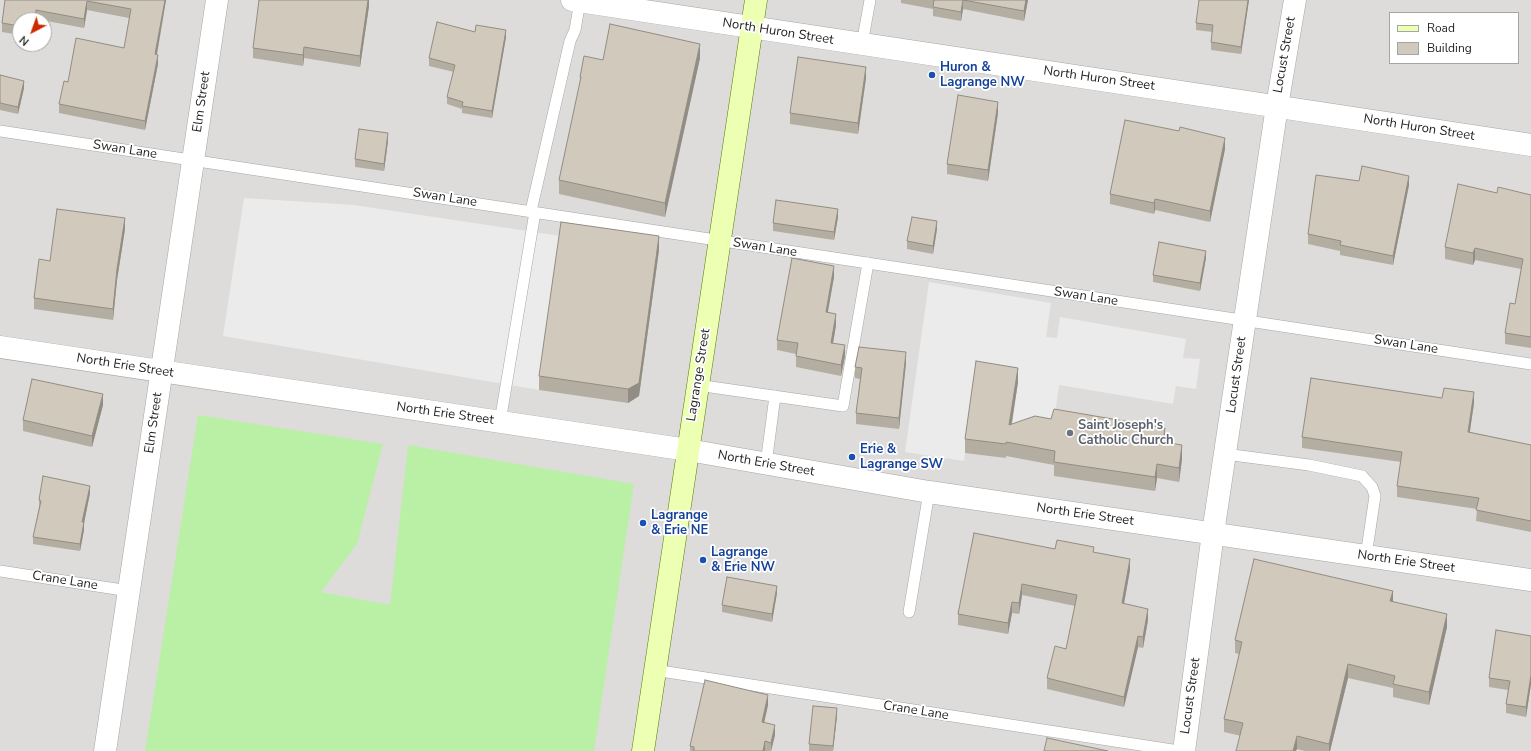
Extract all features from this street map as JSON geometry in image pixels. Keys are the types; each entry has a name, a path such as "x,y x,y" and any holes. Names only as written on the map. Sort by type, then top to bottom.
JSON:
{"main road":[{"name":"Lagrange Street","path":"642,751 756,0"}],"street":[{"name":"Elm Street","path":"105,751 217,0"},
{"name":"Locust Street","path":"1184,751 1213,533 1277,106 1295,0"},
{"name":"North Huron Street","path":"576,1 1531,145"},
{"name":"North Erie Street","path":"0,347 688,450 929,492 1531,580"}],"lane":[{"path":"862,44 870,0"},
{"path":"500,422 533,212 570,41 575,30 576,1"},
{"name":"Swan Lane","path":"0,131 1531,364"},
{"path":"697,385 843,406 868,263"},
{"path":"766,464 775,396"},
{"path":"1225,454 1309,464 1362,476 1372,487 1375,496 1366,556"},
{"path":"909,612 929,492"},
{"name":"Crane Lane","path":"0,571 129,591"},
{"name":"Crane Lane","path":"654,670 1179,751"}],"shaded area":[{"path":"0,0 1531,0 1531,751 0,751"},
{"path":"244,198 354,205 561,236 539,390 223,336"},
{"path":"929,282 1051,303 1046,337 1057,338 1060,317 1186,339 1183,358 1200,359 1196,389 1176,386 1173,404 1059,385 1054,423 965,453 964,461 905,452"}],"green space":[{"path":"198,415 383,444 357,544 321,592 390,605 408,445 634,484 594,751 145,751"}],"building":[{"path":"5,0 165,0 155,54 158,55 145,121 59,104 64,81 68,82 76,38 124,48 131,9 87,1 84,19 36,10 36,12 12,12 12,25 2,23"},
{"path":"259,0 368,0 360,56 304,47 303,55 253,48"},
{"path":"934,0 963,0 961,12 933,7"},
{"path":"963,0 1026,0 1024,11"},
{"path":"1199,0 1248,0 1241,47 1211,42 1213,25 1196,23"},
{"path":"437,22 475,32 476,25 506,30 492,111 462,106 463,102 447,97 455,65 429,58"},
{"path":"610,24 700,44 665,203 559,180 581,77 584,56 603,60"},
{"path":"798,57 866,67 858,123 790,113"},
{"path":"0,75 24,81 18,107 0,103"},
{"path":"958,95 998,102 988,170 947,164"},
{"path":"1125,120 1179,131 1180,127 1225,138 1210,211 1155,199 1154,203 1110,194"},
{"path":"359,129 388,133 384,164 355,159"},
{"path":"1362,166 1409,176 1393,256 1340,245 1341,241 1308,234 1316,175 1359,181"},
{"path":"1458,184 1497,193 1498,187 1531,195 1531,337 1505,333 1510,303 1515,304 1523,259 1475,248 1473,253 1445,247"},
{"path":"776,200 838,209 834,232 773,223"},
{"path":"57,209 125,218 117,269 113,309 34,298 39,259 50,261"},
{"path":"912,217 937,221 933,246 907,241"},
{"path":"561,222 659,236 639,383 628,389 539,376"},
{"path":"1159,242 1206,251 1200,283 1153,275"},
{"path":"792,258 834,266 826,312 836,314 831,343 845,345 841,365 796,356 798,343 777,340"},
{"path":"859,347 906,352 899,418 856,413 862,368 855,367"},
{"name":"Saint Joseph's Catholic Church","path":"976,361 1018,368 1009,425 1035,416 1051,419 1054,409 1165,428 1163,442 1182,445 1179,468 1157,464 1155,477 1054,462 1055,451 1006,442 1006,444 965,439"},
{"path":"1311,378 1442,398 1444,388 1474,392 1468,432 1531,445 1531,521 1476,510 1479,498 1397,486 1402,452 1302,437"},
{"path":"32,379 103,394 92,436 23,420"},
{"path":"43,476 90,486 82,522 84,522 80,544 33,537 41,501 39,500"},
{"path":"974,533 1055,549 1057,540 1094,547 1093,552 1130,559 1122,603 1148,609 1143,637 1138,636 1124,697 1047,678 1055,646 1066,649 1077,595 1022,584 1019,603 1012,602 1008,623 958,614"},
{"path":"1254,559 1393,591 1390,601 1447,614 1429,692 1393,684 1395,676 1348,664 1329,744 1297,736 1293,751 1236,751 1243,723 1224,719 1242,642 1235,640"},
{"path":"727,577 777,586 772,614 722,605"},
{"path":"1496,630 1531,636 1531,675 1526,707 1506,704 1510,681 1489,678"},
{"path":"705,680 768,695 762,722 775,725 771,743 765,741 763,751 694,751 694,747 690,746"},
{"path":"813,706 837,708 833,746 809,744"},
{"path":"1047,738 1108,751 1044,751"}],"place":[{"name":"Huron & Lagrange NW","path":"932,75"},
{"name":"Saint Joseph's Catholic Church","path":"1070,433"},
{"name":"Erie & Lagrange SW","path":"852,457"},
{"name":"Lagrange & Erie NE","path":"643,523"},
{"name":"Lagrange & Erie NW","path":"703,560"}]}
